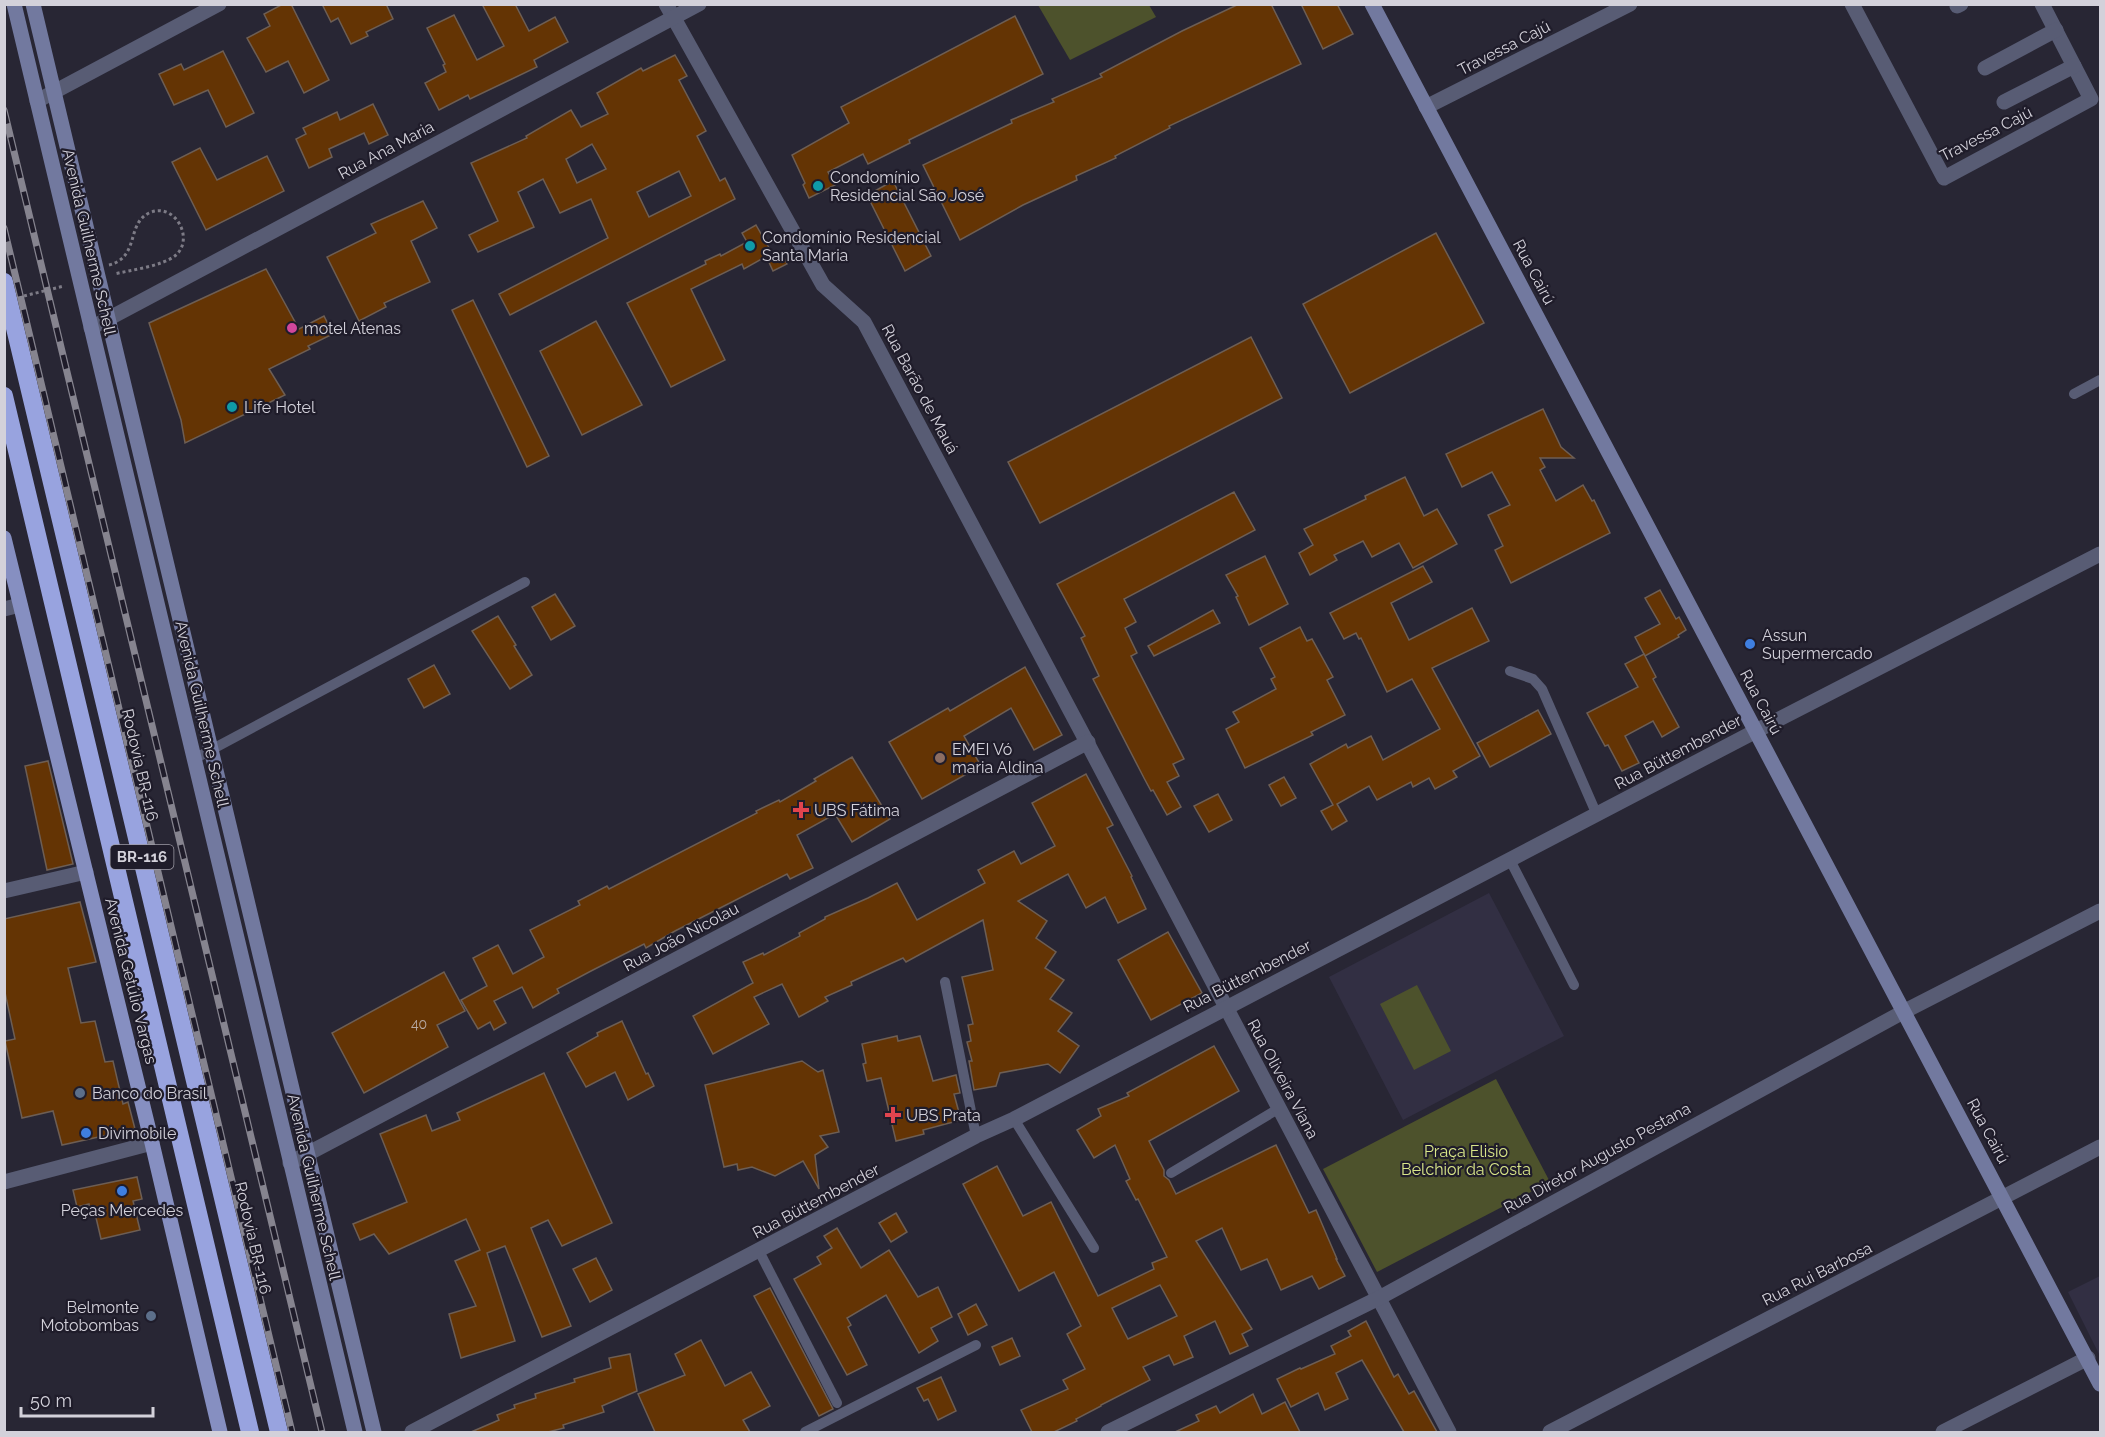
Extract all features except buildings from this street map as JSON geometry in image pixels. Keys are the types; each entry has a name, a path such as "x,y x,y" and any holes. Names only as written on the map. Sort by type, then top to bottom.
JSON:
{"highway":[{"name":"Rodovia BR-116","path":"4,282 279,1432"},
{"name":"BR-116","path":"4,396 250,1432"}],"main road":[{"name":"Avenida Guilherme Schell","path":"14,4 354,1432"},
{"name":"Avenida Guilherme Schell","path":"33,4 54,93 102,272 108,320 374,1432"},
{"name":"Rua Cairú","path":"1372,4 2100,1384"},
{"name":"Avenida Getúlio Vargas","path":"4,538 220,1432"},
{"path":"262,1044 280,1040"}],"street":[{"path":"37,101 219,4"},
{"name":"Rua Ana Maria","path":"91,328 669,11 699,4"},
{"name":"Travessa Cajú","path":"1426,107 1629,4"},
{"name":"Travessa Cajú","path":"1852,4 1944,178 2091,99 2042,4"},
{"name":"Rua Barão de Mauá","path":"669,11 824,285 864,322 1088,742"},
{"path":"1985,68 2056,30"},
{"path":"2004,102 2074,66"},
{"name":"Rua Büttembender","path":"412,1432 976,1136 1014,1119 1225,1007 2100,554"},
{"path":"4,609 20,605"},
{"name":"Rua Oliveira Viana","path":"1088,742 1449,1432"},
{"name":"Rua João Nicolau","path":"290,1163 308,1156 1088,742"},
{"path":"4,891 86,872"},
{"name":"Rua Diretor Augusto Pestana","path":"1108,1432 1379,1298 1905,1011 2100,911"},
{"path":"4,1182 152,1143"},
{"name":"Rua Rui Barbosa","path":"1550,1432 2100,1148"},
{"path":"1943,1432 2088,1358"}],"lane":[{"path":"2074,394 2100,380"},
{"path":"194,759 525,582"},
{"path":"1510,671 1533,679 1542,689 1597,815"},
{"path":"1510,860 1574,985"},
{"path":"945,982 976,1136"},
{"path":"1171,1173 1278,1108"},
{"path":"1014,1119 1094,1248"},
{"path":"759,1251 837,1403"},
{"path":"805,1432 976,1345"}],"path":[{"path":"159,211 170,213 178,221 182,230 183,242 177,254 164,262 102,272 127,255 139,223 148,213 159,211"},
{"path":"16,298 73,284"}],"shaded area":[{"path":"1489,893 1564,1036 1403,1120 1329,977"},
{"path":"2100,1276 2100,1356 2068,1292"}],"green space":[{"path":"1038,5 1149,5 1156,17 1070,60"},
{"path":"1417,985 1451,1051 1414,1070 1380,1004"},
{"name":"Praça Elisio Belchior da Costa","path":"1496,1079 1550,1182 1377,1272 1323,1169"}],"railway":[{"path":"4,110 322,1432"},
{"path":"4,228 292,1432"}],"place":[{"name":"Condomínio Residencial São José","path":"818,186"},
{"name":"Condomínio Residencial Santa Maria","path":"750,246"},
{"name":"motel Atenas","path":"292,328"},
{"name":"Life Hotel","path":"232,407"},
{"name":"Assun Supermercado","path":"1750,644"},
{"name":"EMEI Vó maria Aldina","path":"940,758"},
{"name":"UBS Fátima","path":"801,810"},
{"name":"Banco do Brasil","path":"80,1093"},
{"name":"UBS Prata","path":"893,1115"},
{"name":"Divimobile","path":"86,1133"},
{"name":"Peças Mercedes","path":"122,1191"},
{"name":"Belmonte Motobombas","path":"151,1316"}]}
